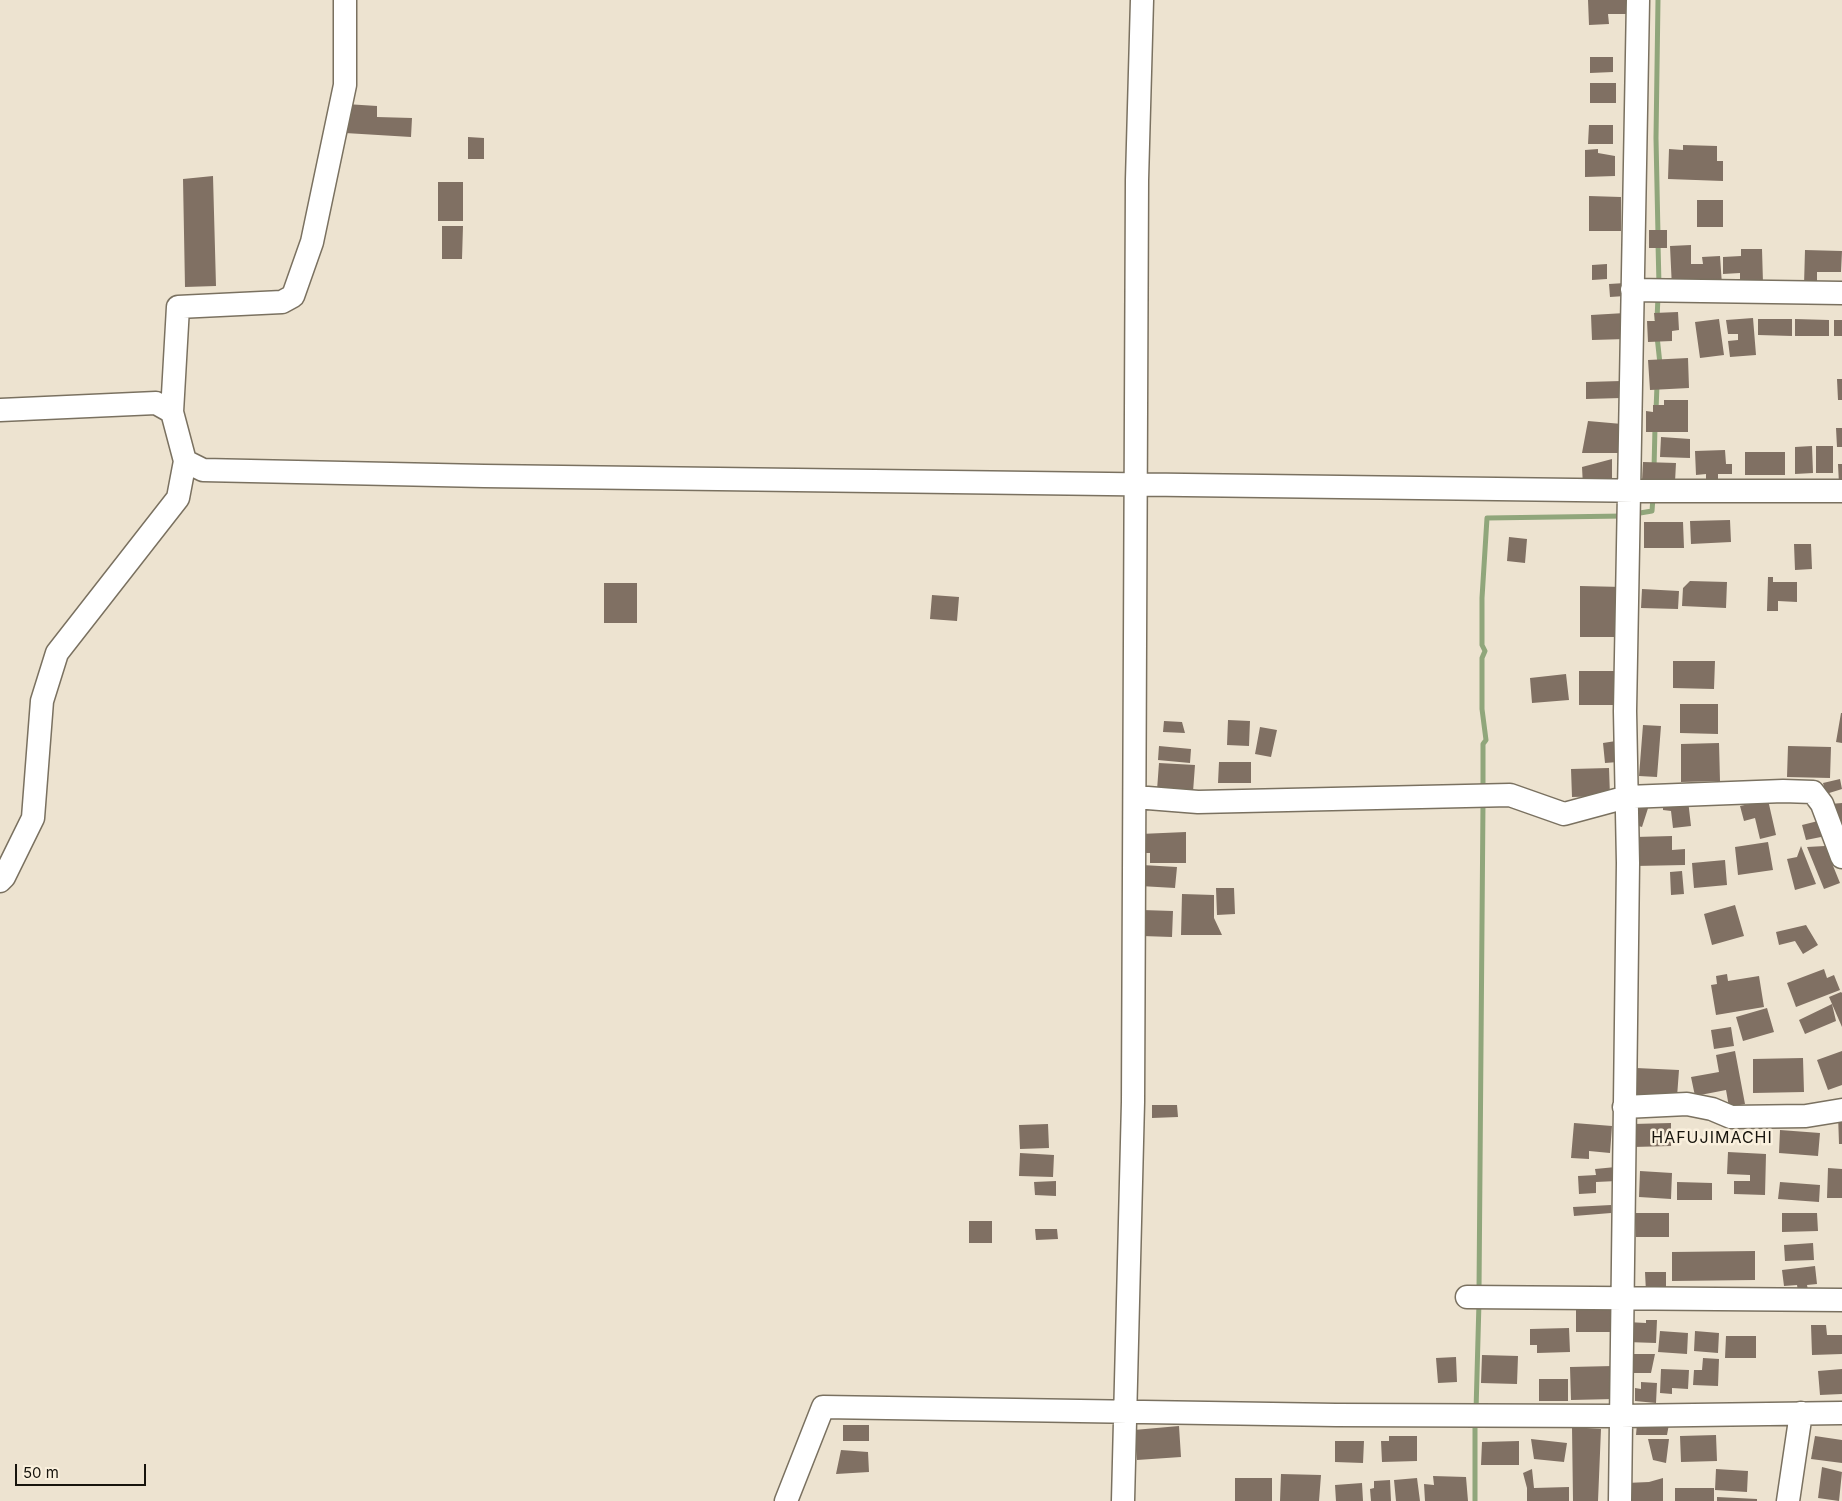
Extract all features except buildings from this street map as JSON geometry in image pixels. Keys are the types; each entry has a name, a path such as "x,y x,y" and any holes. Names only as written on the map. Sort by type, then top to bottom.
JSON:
{"street":[{"path":"0,881 4,877 33,818 42,701 57,653 178,498 185,461 172,412 178,307 282,302 293,296 312,242 346,85 345,0"},
{"path":"1123,1501 1133,1102 1137,180 1142,0"},
{"path":"1620,1501 1628,863 1625,710 1630,490 1639,290 1638,0"},
{"path":"1639,290 1842,293"},
{"path":"0,410 156,403 172,412"},
{"path":"185,461 203,470 676,480 1842,491"},
{"path":"1135,797 1198,802 1510,795 1564,814 1627,797 1783,791 1814,792 1822,804 1842,857"},
{"path":"1624,1107 1687,1104 1712,1109 1732,1116 1806,1116 1842,1110"},
{"path":"1467,1297 1842,1300"},
{"path":"786,1501 823,1407 1620,1416 1842,1413"},
{"path":"1788,1501 1801,1413"}],"waterway":[{"path":"1658,0 1656,138 1658,235"},
{"path":"1658,243 1659,285"},
{"path":"1657,320 1658,296"},
{"path":"1657,336 1660,364"},
{"path":"1656,411 1657,385"},
{"path":"1654,469 1655,427"},
{"path":"1634,514 1652,511 1653,497"},
{"path":"1483,791 1483,744 1486,740 1482,709 1482,658 1485,651 1482,645 1482,598 1487,518 1624,516"},
{"path":"1479,1291 1483,802"},
{"path":"1476,1411 1479,1302"},
{"path":"1475,1422 1475,1501"}],"district":[{"name":"HAFUJIMACHI","path":"1712,1138"}]}
